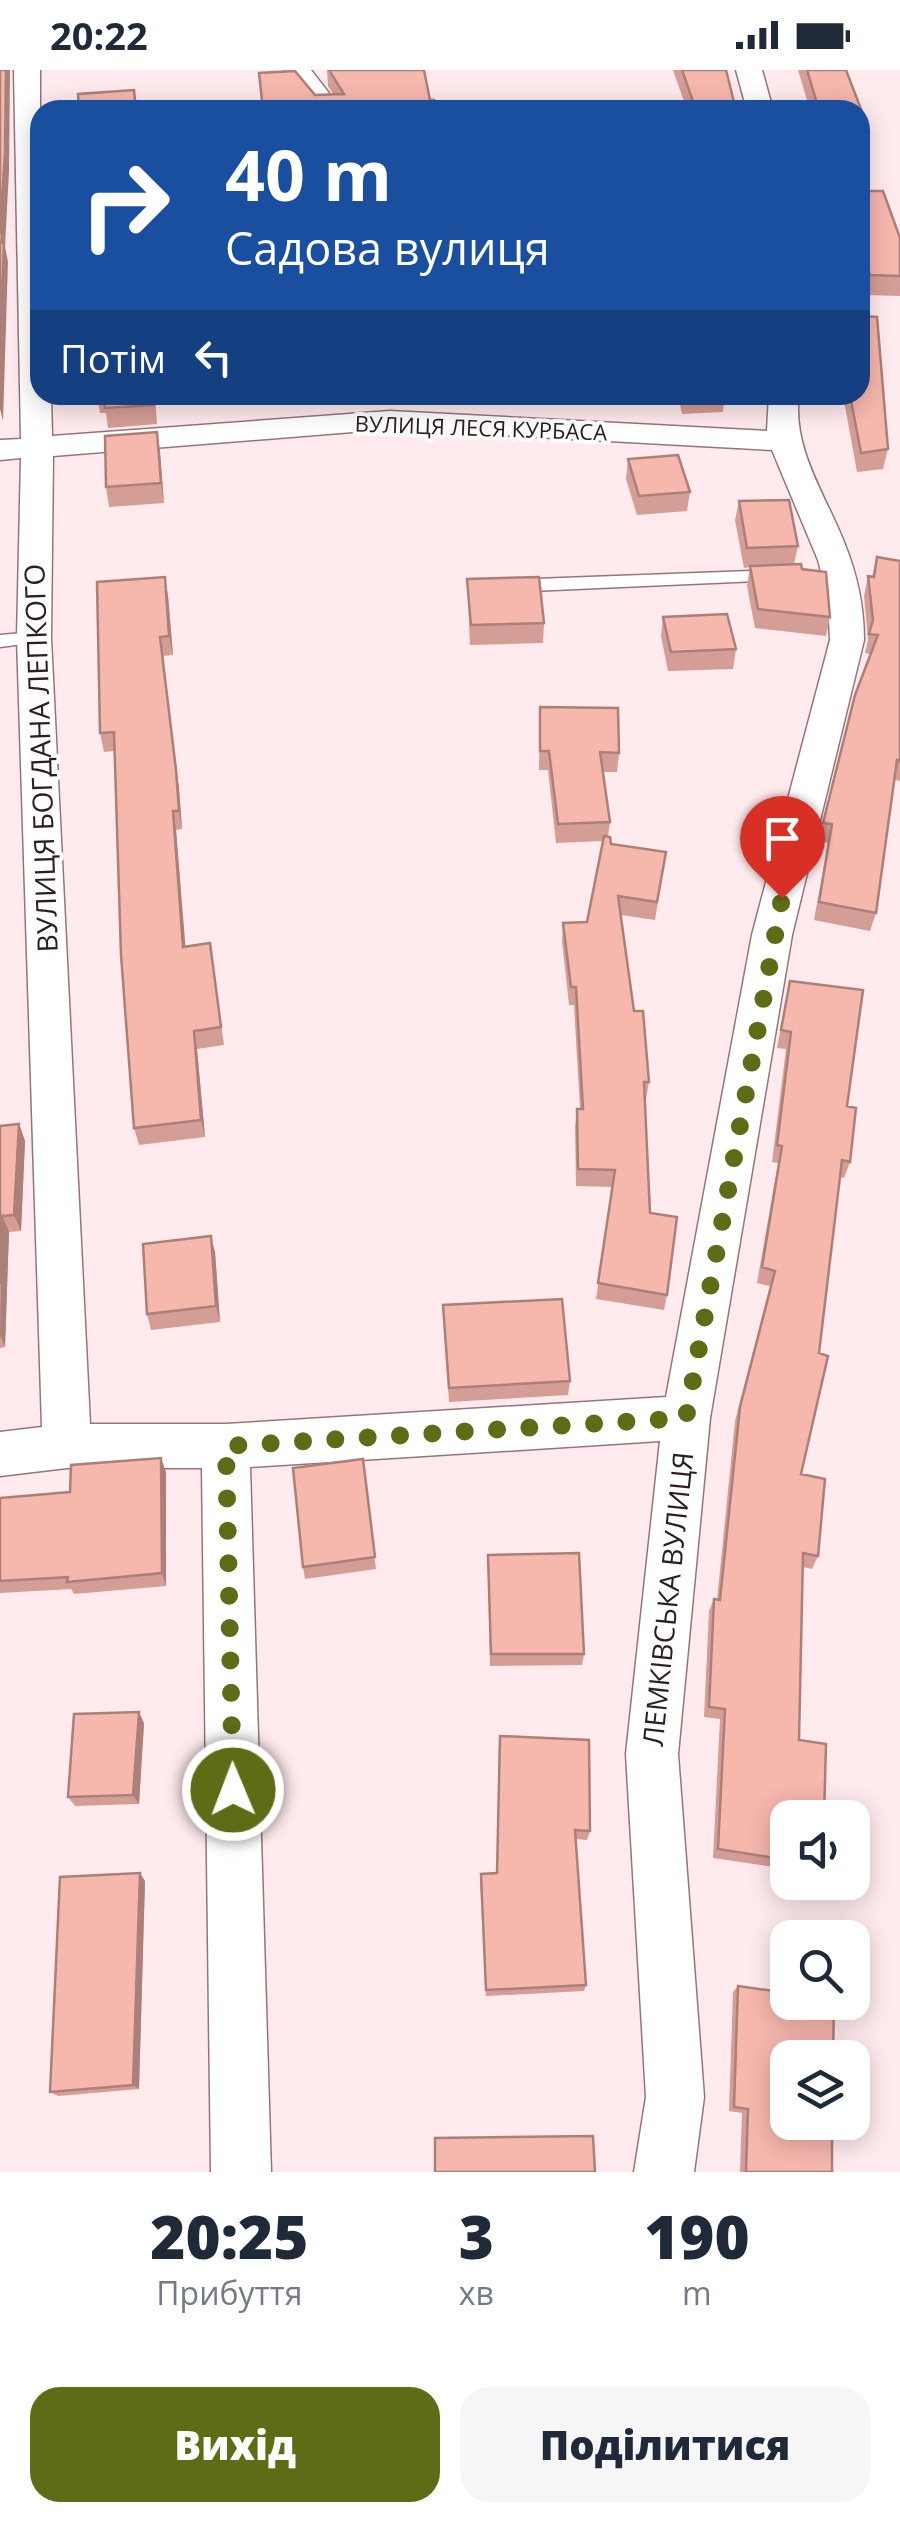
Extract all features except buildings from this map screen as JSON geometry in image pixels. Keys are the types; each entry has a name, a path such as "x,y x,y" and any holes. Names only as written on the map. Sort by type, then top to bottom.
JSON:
{"street":[{"name":"ВУЛИЦЯ БОГДАНА ЛЕПКОГО","path":"27,70 30,183"},
{"path":"298,70 321,100"},
{"path":"749,70 757,100"},
{"name":"ВУЛИЦЯ БОГДАНА ЛЕПКОГО","path":"36,405 37,446 17,640 67,1446"},
{"name":"ЛЕМКІВСЬКА ВУЛИЦЯ","path":"664,2172 675,2097 652,1754 686,1418 772,935 847,640 849,610 820,575 782,441 784,405"},
{"name":"ВУЛИЦЯ ЛЕСЯ КУРБАСА","path":"0,450 388,408 782,441"},
{"path":"0,1454 67,1446 226,1446 686,1418"},
{"path":"226,1446 242,2172"}],"lane":[{"path":"480,587 820,575"}],"route":[{"path":"233,1790 226,1446 686,1418 772,935 782,898"}]}
